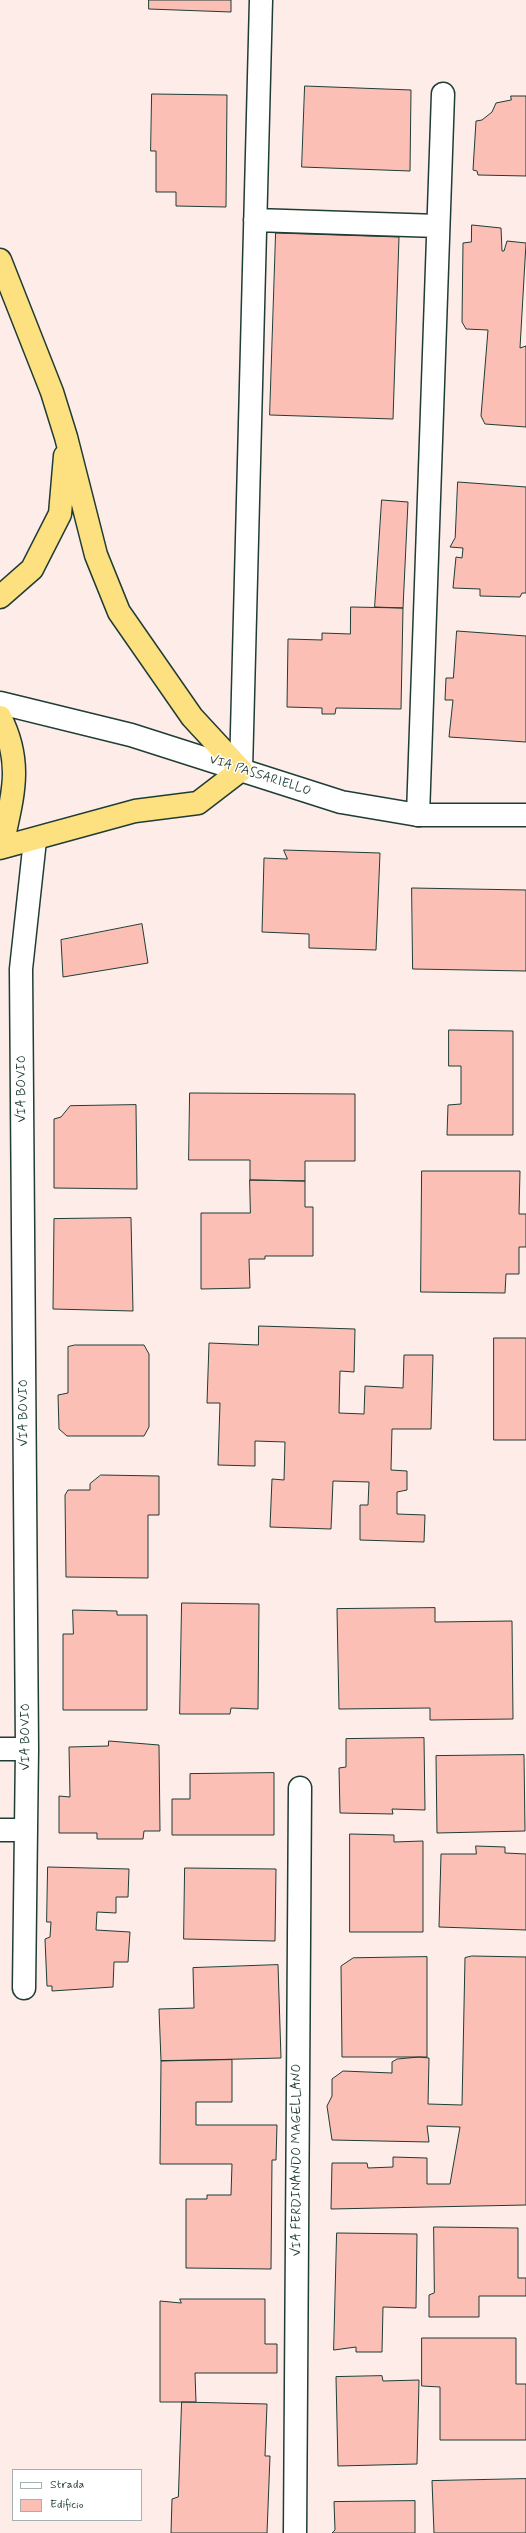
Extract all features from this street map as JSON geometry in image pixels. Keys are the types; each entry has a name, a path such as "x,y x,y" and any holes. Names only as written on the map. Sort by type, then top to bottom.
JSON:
{"highway":[{"path":"0,260 52,392 66,437 96,555 119,612 192,717 241,770 198,803 135,811 34,840 1,847 16,778 9,735 0,717"},
{"path":"0,597 32,569 60,514 66,437"}],"street":[{"path":"241,770 260,0"},
{"path":"418,815 443,94"},
{"path":"255,220 438,226"},
{"name":"VIA PASSARIELLO","path":"0,703 131,735 341,802 418,815 526,815"},
{"name":"VIA BOVIO","path":"24,1988 26,1749 21,969 34,840"},
{"path":"0,1749 26,1749"},
{"name":"VIA FERDINANDO MAGELLANO","path":"295,2533 300,1788"},
{"path":"0,1830 26,1830"}],"building":[{"path":"149,0 231,0 231,12 149,9"},
{"path":"305,86 411,90 410,171 302,167"},
{"path":"152,94 227,95 226,207 176,206 176,192 156,192 156,151 151,151"},
{"path":"511,96 526,96 526,176 478,175 477,171 473,170 476,121 482,120 492,112 496,103 511,100"},
{"path":"472,225 501,228 502,251 504,251 507,241 526,243 520,348 526,346 526,427 485,424 481,416 488,330 466,329 462,322 463,243 471,242"},
{"path":"276,233 399,237 393,419 270,415"},
{"path":"458,482 526,487 526,593 522,593 520,597 480,596 480,589 453,588 456,557 462,558 463,548 450,547 455,538"},
{"path":"382,500 408,502 403,608 375,607"},
{"path":"351,607 403,608 401,709 336,708 335,714 322,714 322,708 287,707 288,639 322,640 322,633 350,634"},
{"path":"457,631 526,636 526,742 449,737 453,700 445,700 446,678 453,678"},
{"path":"284,850 380,853 376,950 309,948 309,934 262,932 264,858 287,859"},
{"path":"412,888 526,890 526,971 413,969"},
{"path":"142,924 148,963 63,977 61,940"},
{"path":"449,1030 513,1031 513,1135 447,1135 448,1105 461,1104 461,1066 449,1066"},
{"path":"190,1093 355,1094 355,1161 305,1161 305,1181 250,1180 250,1160 189,1160"},
{"path":"136,1105 137,1189 54,1188 54,1119 61,1117 70,1106"},
{"path":"422,1171 520,1171 519,1214 526,1214 526,1247 519,1247 519,1274 506,1274 505,1293 421,1292"},
{"path":"250,1180 305,1181 305,1207 313,1207 313,1256 265,1256 265,1259 249,1259 250,1288 201,1289 201,1213 250,1213"},
{"path":"131,1218 133,1311 53,1309 54,1219"},
{"path":"259,1326 355,1329 354,1372 340,1371 339,1413 364,1414 365,1386 403,1388 404,1355 433,1355 431,1429 392,1429 391,1470 407,1471 407,1490 397,1492 397,1514 425,1515 424,1542 360,1540 360,1505 368,1505 369,1482 333,1481 331,1529 270,1527 272,1479 284,1480 285,1442 255,1441 255,1466 218,1465 220,1403 207,1403 209,1343 258,1345"},
{"path":"494,1338 526,1338 526,1440 494,1440"},
{"path":"75,1345 144,1345 149,1354 149,1427 144,1436 67,1436 59,1429 58,1395 68,1393 68,1347"},
{"path":"101,1475 159,1476 159,1515 148,1515 148,1578 66,1577 65,1495 68,1490 90,1490 90,1484"},
{"path":"182,1603 259,1604 258,1709 231,1708 230,1714 180,1714"},
{"path":"435,1608 435,1622 512,1621 513,1719 430,1720 430,1708 339,1709 337,1609"},
{"path":"73,1610 117,1611 117,1615 147,1615 147,1710 63,1710 63,1634 73,1634"},
{"path":"424,1738 425,1810 392,1809 393,1814 340,1813 339,1768 346,1767 346,1739"},
{"path":"109,1741 159,1745 160,1831 144,1831 143,1839 97,1839 97,1833 59,1833 59,1796 70,1797 69,1747 108,1746"},
{"path":"524,1755 525,1831 437,1833 436,1756"},
{"path":"274,1773 274,1835 172,1835 172,1799 190,1799 190,1774"},
{"path":"350,1834 394,1835 394,1842 423,1841 423,1932 350,1932"},
{"path":"476,1846 505,1847 505,1853 526,1854 526,1930 439,1927 441,1854 476,1854"},
{"path":"48,1867 129,1869 128,1897 116,1897 116,1913 97,1912 96,1930 130,1932 128,1962 114,1962 113,1987 52,1991 52,1986 47,1986 45,1939 50,1937 51,1922 47,1922"},
{"path":"185,1868 276,1869 275,1941 184,1939"},
{"path":"472,1956 526,1957 526,2205 331,2209 332,2163 367,2163 368,2168 393,2167 393,2157 427,2158 427,2184 450,2184 460,2127 427,2126 429,2142 332,2140 327,2106 332,2096 332,2079 343,2071 392,2073 392,2062 397,2059 419,2057 429,2058 428,2104 462,2105 465,1958"},
{"path":"427,1957 427,2057 342,2057 341,1966 353,1958"},
{"path":"278,1965 281,2058 161,2061 159,2009 194,2008 193,1968"},
{"path":"232,2060 232,2102 196,2102 196,2125 277,2125 276,2160 272,2160 271,2269 186,2268 186,2199 207,2199 207,2195 231,2195 232,2164 160,2164 161,2061"},
{"path":"434,2227 518,2228 518,2278 526,2278 526,2296 479,2296 479,2317 429,2317 429,2295 434,2293"},
{"path":"337,2233 417,2234 416,2308 383,2307 382,2352 356,2352 356,2347 334,2350"},
{"path":"180,2299 265,2299 265,2344 277,2344 277,2373 195,2373 196,2402 160,2402 160,2301 181,2303"},
{"path":"422,2338 516,2338 516,2384 526,2384 526,2440 440,2440 440,2387 422,2386"},
{"path":"382,2376 383,2381 419,2380 417,2464 338,2466 336,2377"},
{"path":"182,2402 267,2404 265,2456 270,2456 267,2533 171,2533 172,2499 178,2497"},
{"path":"526,2479 526,2533 434,2533 432,2481"},
{"path":"415,2501 415,2533 332,2533 335,2530 334,2502"}]}
